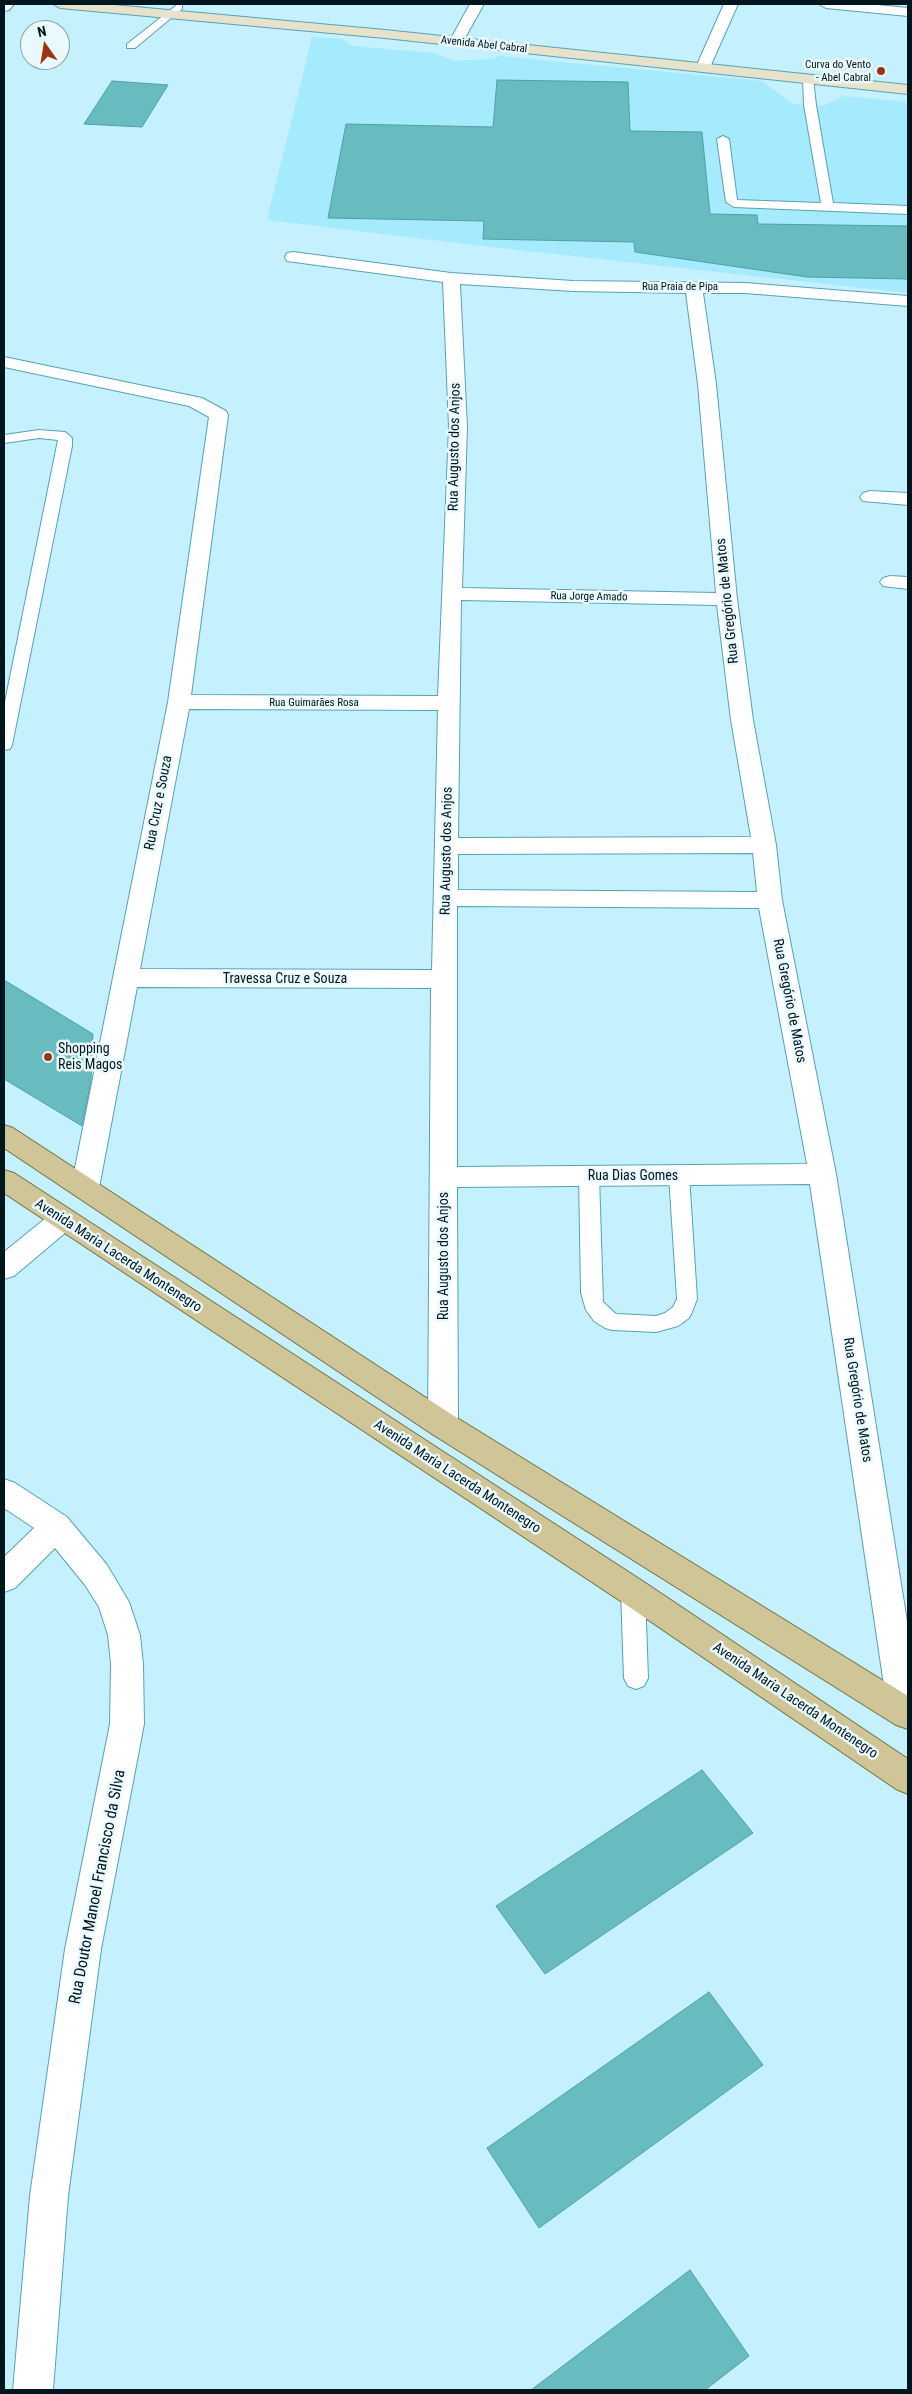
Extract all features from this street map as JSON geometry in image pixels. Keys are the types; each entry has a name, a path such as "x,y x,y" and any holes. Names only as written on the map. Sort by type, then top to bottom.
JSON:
{"main road":[{"name":"Avenida Abel Cabral","path":"60,4 174,10 706,63 908,80"},
{"name":"Avenida Abel Cabral","path":"146,4 174,10"},
{"name":"Avenida Abel Cabral","path":"706,63 808,79 908,90"},
{"path":"4,1135 443,1425 907,1713"},
{"name":"Avenida Maria Lacerda Montenegro","path":"4,1180 62,1220 633,1592 908,1778"}],"street":[{"path":"4,7 8,4"},
{"path":"459,38 477,4"},
{"path":"706,63 730,4"},
{"path":"826,4 908,12"},
{"name":"Rua Praia de Pipa","path":"293,257 451,278 573,286 694,286 804,292 908,301"},
{"name":"Rua Augusto dos Anjos","path":"443,1425 444,979 448,846 451,594 458,427 451,278"},
{"name":"Rua Gregório de Matos","path":"694,286 707,384 727,599 742,720 764,845 770,900 822,1174 907,1713"},
{"name":"Rua Cruz e Souza","path":"4,362 195,402 219,415 179,702 85,1188"},
{"path":"870,497 908,499"},
{"name":"Rua Jorge Amado","path":"451,594 727,599"},
{"name":"Rua Guimarães Rosa","path":"179,702 450,703"},
{"path":"448,846 764,845"},
{"path":"446,898 770,900"},
{"name":"Travessa Cruz e Souza","path":"126,978 444,979"},
{"name":"Rua Dias Gomes","path":"444,1177 822,1174"},
{"path":"4,1268 62,1220"},
{"name":"Rua Doutor Manoel Francisco da Silva","path":"4,1492 56,1526 96,1576 113,1602 124,1634 128,1724 83,1949 49,2196 33,2390"},
{"path":"4,1578 56,1526"}],"lane":[{"path":"131,46 174,10"},
{"path":"808,79 810,106 828,208"},
{"path":"723,139 730,199 734,203 908,210"},
{"path":"4,440 39,434 60,435 65,438 66,446 4,745"},
{"path":"589,1176 590,1293 593,1304 601,1316 612,1322 656,1324 671,1320 682,1312 688,1299 679,1175"},
{"path":"633,1592 636,1678"}],"shaded area":[{"path":"312,37 343,39 352,46 434,53 455,61 492,59 499,56 762,81 793,104 822,106 844,96 908,102 908,293 482,246 267,220"}],"building":[{"path":"497,80 628,82 630,131 702,132 710,214 757,215 758,224 908,226 908,279 807,277 635,252 634,242 483,239 484,221 328,218 346,124 493,127"},
{"path":"112,81 168,85 142,127 84,124"},
{"name":"Shopping Reis Magos","path":"4,980 93,1034 91,1080 82,1126 4,1079"},
{"path":"702,1770 753,1833 545,1974 496,1906"},
{"path":"709,1992 763,2065 539,2228 487,2148"},
{"path":"690,2270 749,2356 705,2390 531,2390"}],"place":[{"name":"Curva do Vento - Abel Cabral","path":"881,71"},
{"name":"Shopping Reis Magos","path":"48,1057"}]}
